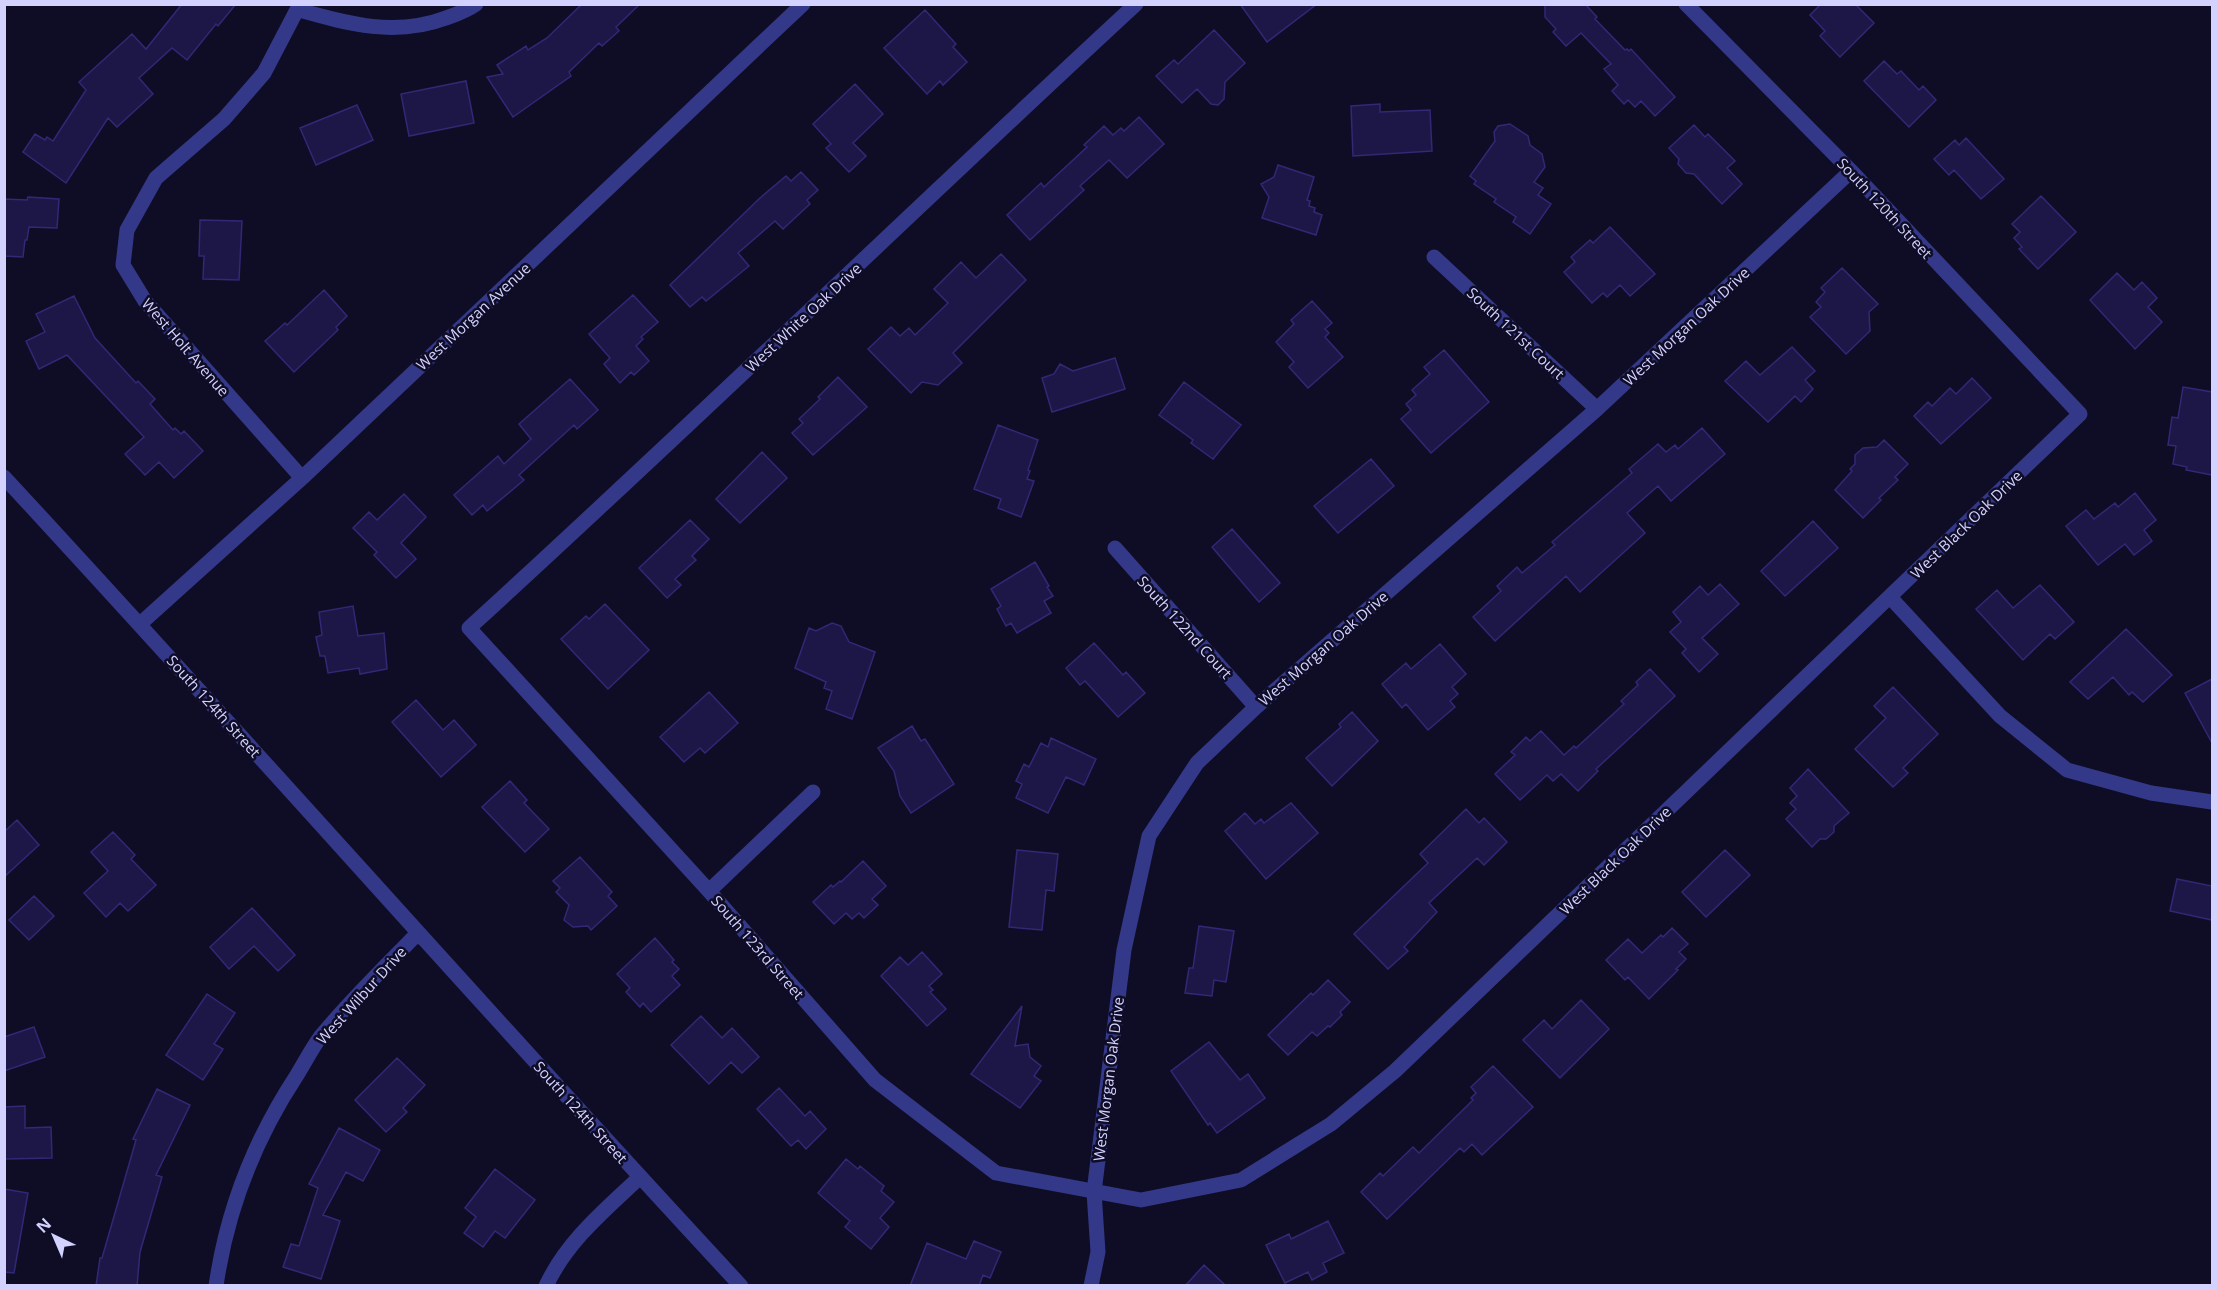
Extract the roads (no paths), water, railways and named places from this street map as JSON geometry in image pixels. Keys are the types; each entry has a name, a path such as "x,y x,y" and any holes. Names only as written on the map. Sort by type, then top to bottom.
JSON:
{"street":[{"path":"300,7 345,23 391,29 431,24 468,10 476,4"},
{"name":"West Morgan Avenue","path":"140,624 302,478 803,4"},
{"name":"West White Oak Drive","path":"469,628 620,490 1136,4"},
{"name":"South 120th Street","path":"1686,4 1851,171 2080,414"},
{"name":"West Holt Avenue","path":"300,7 264,74 224,119 156,178 127,230 123,265 145,301 302,478"},
{"name":"West Morgan Oak Drive","path":"1091,1286 1098,1252 1094,1192 1124,950 1149,836 1197,763 1256,707 1597,409 1851,171"},
{"name":"South 121st Court","path":"1434,258 1597,409"},
{"name":"West Black Oak Drive","path":"1094,1192 1140,1200 1241,1180 1331,1124 1395,1071 2080,414"},
{"name":"South 124th Street","path":"4,477 140,624 418,937 741,1286"},
{"name":"South 122nd Court","path":"1114,548 1256,707"},
{"path":"1890,597 2000,716 2067,770 2151,793 2212,802"},
{"name":"South 123rd Street","path":"469,628 709,891 875,1080 996,1173 1094,1192"},
{"path":"709,891 813,792"},
{"name":"West Wilbur Drive","path":"216,1286 222,1248 244,1173 282,1096 321,1038 418,937"},
{"path":"546,1286 584,1230 640,1177"}]}
